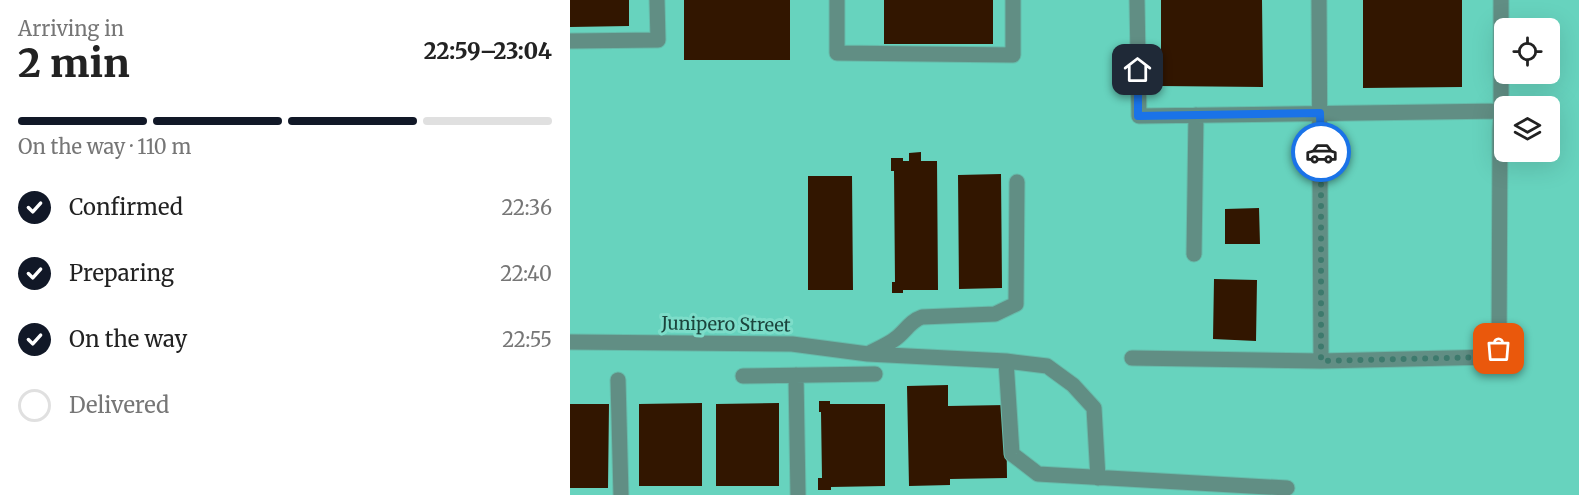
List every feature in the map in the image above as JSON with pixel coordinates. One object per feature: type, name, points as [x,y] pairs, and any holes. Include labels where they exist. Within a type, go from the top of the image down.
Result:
[{"type":"street","points":[[570,41],[658,40],[657,0]]},
{"type":"street","points":[[837,0],[837,53],[1013,55],[1013,0]]},
{"type":"street","points":[[1137,0],[1138,116],[1494,111]]},
{"type":"street","points":[[1319,0],[1321,361]]},
{"type":"street","points":[[1501,0],[1501,96]]},
{"type":"street","points":[[1194,255],[1196,115]]},
{"type":"street","points":[[1132,358],[1321,361],[1493,357],[1499,349],[1500,162]]},
{"type":"street","points":[[875,354],[902,333],[914,320],[922,317],[995,314],[1016,304],[1017,182]]},
{"type":"street","name":"Junipero Street","points":[[570,342],[792,344],[875,354],[1006,361],[1047,366],[1073,385],[1094,408],[1098,478]]},
{"type":"street","points":[[1006,361],[1012,454],[1038,474],[1287,488]]},
{"type":"street","points":[[743,376],[875,374]]},
{"type":"street","points":[[795,375],[798,495]]},
{"type":"street","points":[[618,380],[621,495]]},
{"type":"shaded area","points":[[570,0],[1579,0],[1579,495],[570,495]]},
{"type":"building","points":[[570,0],[629,0],[629,26],[570,27]]},
{"type":"building","points":[[684,0],[790,0],[790,60],[684,60]]},
{"type":"building","points":[[884,0],[993,0],[993,44],[884,44]]},
{"type":"building","points":[[1161,0],[1262,0],[1263,87],[1161,86]]},
{"type":"building","points":[[1363,0],[1462,0],[1462,87],[1363,88]]},
{"type":"building","points":[[921,152],[921,161],[937,161],[938,290],[903,290],[903,293],[892,293],[892,282],[895,282],[894,171],[891,171],[891,158],[903,158],[903,161],[909,161],[909,153]]},
{"type":"building","points":[[1001,174],[1002,288],[959,289],[958,175]]},
{"type":"building","points":[[808,176],[852,176],[853,290],[808,290]]},
{"type":"building","points":[[1259,208],[1260,244],[1225,244],[1225,209]]},
{"type":"building","points":[[1214,279],[1257,280],[1256,341],[1213,339]]},
{"type":"building","points":[[948,385],[948,406],[1006,405],[1007,478],[950,479],[950,485],[909,486],[907,386]]},
{"type":"building","points":[[819,401],[830,401],[830,404],[885,404],[885,486],[831,487],[831,490],[818,490],[818,478],[822,478]]},
{"type":"building","points":[[702,403],[702,486],[639,486],[639,404]]},
{"type":"building","points":[[779,403],[779,486],[716,486],[716,404]]},
{"type":"building","points":[[570,404],[609,404],[608,488],[570,488]]},
{"type":"way so far","points":[[1321,152],[1321,361],[1493,357],[1499,349]]},
{"type":"route","points":[[1138,70],[1138,116],[1320,113],[1321,152]]}]
